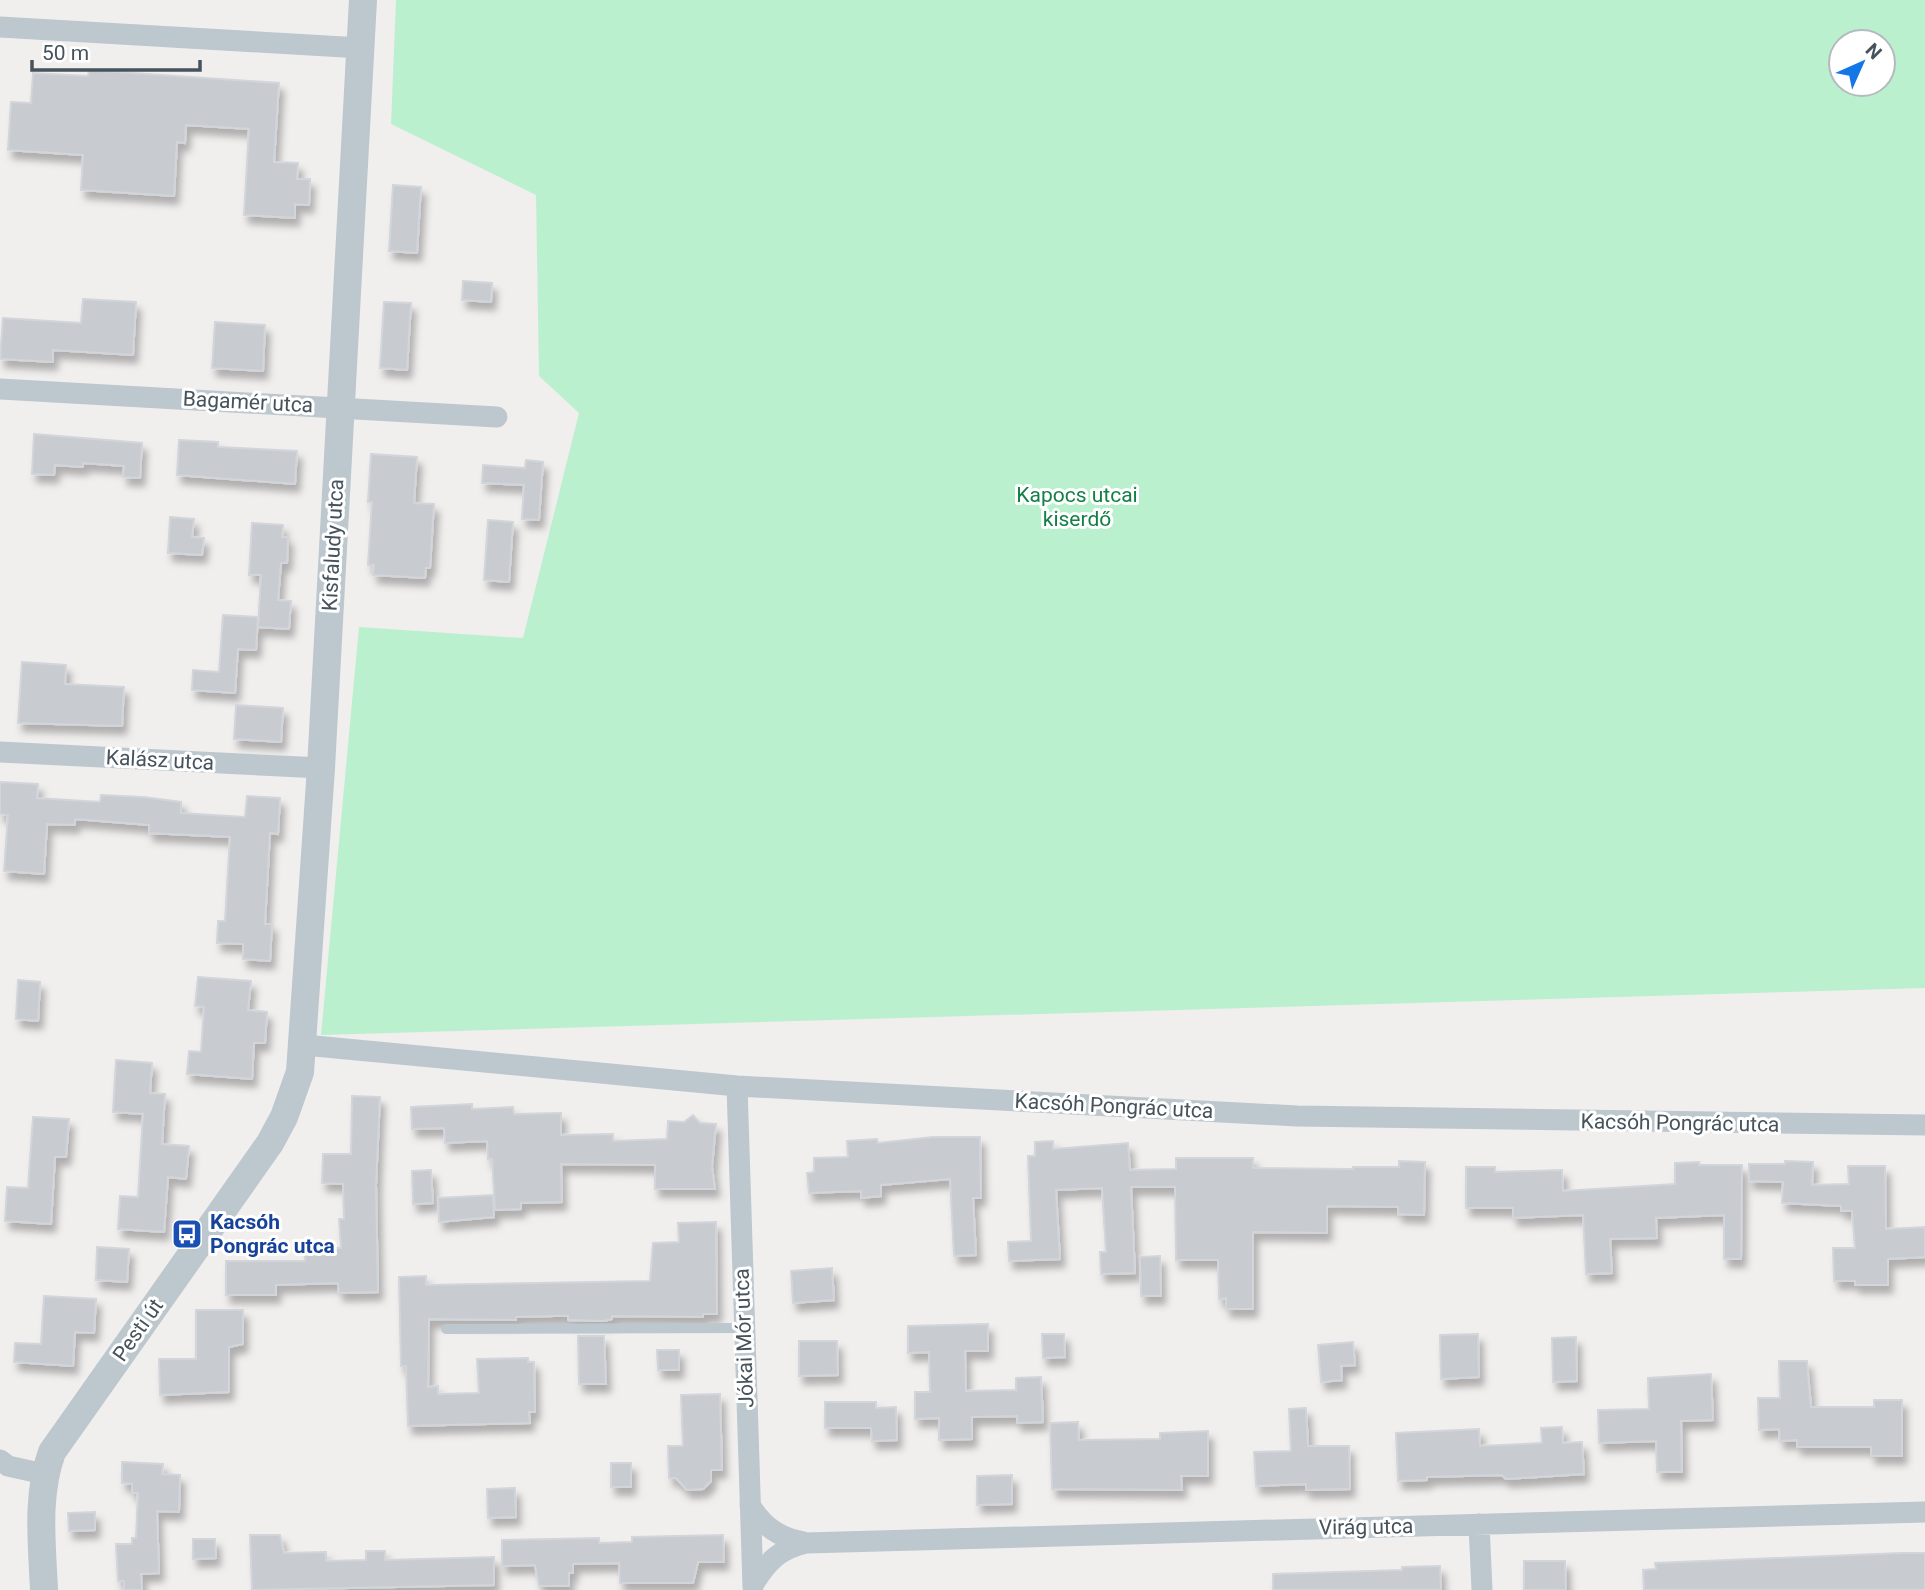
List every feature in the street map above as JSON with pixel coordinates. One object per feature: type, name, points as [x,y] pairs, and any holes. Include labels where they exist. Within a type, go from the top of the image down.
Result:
[{"type":"street","name":"Kisfaludy utca","points":[[295,1090],[304,1045],[363,0]]},
{"type":"street","points":[[0,27],[361,48]]},
{"type":"street","name":"Bagamér utca","points":[[0,388],[497,417]]},
{"type":"street","name":"Kalász utca","points":[[0,751],[321,768]]},
{"type":"street","name":"Kacsóh Pongrác utca","points":[[304,1045],[737,1086],[1297,1116],[1925,1125]]},
{"type":"street","name":"Jókai Mór utca","points":[[737,1086],[753,1587]]},
{"type":"street","name":"Pesti út","points":[[44,1590],[41,1506],[44,1474],[52,1452],[270,1143],[295,1090]]},
{"type":"street","points":[[0,1460],[8,1466],[44,1474]]},
{"type":"street","name":"Virág utca","points":[[750,1504],[758,1518],[778,1534],[806,1543]]},
{"type":"street","name":"Virág utca","points":[[753,1587],[774,1556],[783,1549],[806,1543],[1925,1512]]},
{"type":"street","points":[[1479,1524],[1482,1590]]},
{"type":"lane","points":[[446,1329],[743,1328]]},
{"type":"green space","name":"Kapocs utcai kiserdő","points":[[396,0],[1925,0],[1925,988],[321,1035],[359,627],[523,638],[579,413],[539,376],[536,195],[391,124]]},
{"type":"building","points":[[89,70],[279,83],[274,162],[298,163],[297,179],[310,179],[309,205],[295,204],[295,218],[244,215],[249,129],[186,125],[185,143],[177,142],[174,196],[81,190],[83,155],[8,150],[11,102],[31,103],[33,73],[88,76]]},
{"type":"building","points":[[393,185],[421,187],[417,253],[389,251]]},
{"type":"building","points":[[463,281],[492,283],[491,302],[462,300]]},
{"type":"building","points":[[83,299],[136,302],[133,355],[53,350],[53,362],[0,359],[3,318],[81,323]]},
{"type":"building","points":[[384,302],[411,303],[407,370],[380,368]]},
{"type":"building","points":[[215,322],[265,325],[263,371],[212,368]]},
{"type":"building","points":[[34,434],[142,443],[140,478],[123,477],[124,466],[83,463],[83,467],[55,465],[54,475],[32,474]]},
{"type":"building","points":[[179,440],[218,442],[218,447],[297,451],[295,484],[177,475]]},
{"type":"building","points":[[371,454],[417,457],[414,503],[434,504],[430,568],[426,568],[425,578],[373,575],[374,565],[368,565],[372,502],[368,502]]},
{"type":"building","points":[[526,460],[543,462],[539,520],[522,519],[524,485],[482,483],[483,465],[525,468]]},
{"type":"building","points":[[170,517],[194,519],[192,537],[204,538],[202,555],[168,553]]},
{"type":"building","points":[[488,520],[513,522],[509,582],[484,580]]},
{"type":"building","points":[[252,523],[283,525],[282,537],[288,537],[287,563],[281,563],[278,600],[291,601],[289,629],[258,627],[261,575],[249,575]]},
{"type":"building","points":[[223,615],[258,617],[256,650],[238,649],[235,693],[192,690],[193,670],[219,672]]},
{"type":"building","points":[[22,662],[66,665],[65,684],[124,687],[122,726],[18,723]]},
{"type":"building","points":[[236,705],[283,708],[281,742],[234,739]]},
{"type":"building","points":[[0,782],[38,784],[37,798],[100,802],[101,795],[143,797],[181,802],[181,813],[245,817],[247,796],[280,798],[278,834],[270,833],[265,924],[272,924],[270,961],[243,959],[243,944],[217,943],[218,921],[225,921],[230,837],[149,833],[149,825],[75,819],[75,825],[47,824],[44,874],[4,871],[8,815],[0,814]]},
{"type":"building","points":[[198,977],[251,981],[248,1010],[267,1012],[265,1043],[254,1043],[252,1079],[187,1074],[189,1051],[201,1052],[204,1007],[195,1006]]},
{"type":"building","points":[[18,980],[40,982],[38,1021],[16,1019]]},
{"type":"building","points":[[116,1060],[152,1063],[150,1093],[165,1094],[162,1144],[189,1146],[186,1179],[168,1177],[164,1232],[118,1229],[120,1196],[138,1197],[143,1114],[113,1112]]},
{"type":"building","points":[[352,1096],[380,1097],[376,1185],[378,1292],[339,1293],[338,1283],[276,1285],[276,1295],[226,1295],[226,1261],[305,1261],[305,1247],[341,1248],[339,1219],[344,1219],[343,1184],[322,1183],[323,1154],[351,1154]]},
{"type":"building","points":[[472,1104],[472,1109],[513,1107],[514,1114],[561,1113],[561,1135],[613,1134],[613,1141],[667,1139],[668,1121],[684,1122],[693,1115],[700,1123],[716,1124],[712,1167],[715,1189],[655,1189],[655,1165],[561,1164],[562,1202],[521,1203],[521,1209],[495,1210],[492,1159],[488,1159],[487,1141],[445,1143],[444,1128],[412,1129],[411,1107]]},
{"type":"building","points":[[33,1117],[69,1119],[66,1157],[55,1157],[51,1224],[5,1221],[7,1187],[28,1188]]},
{"type":"building","points":[[933,1137],[980,1137],[981,1198],[973,1198],[976,1255],[954,1256],[950,1179],[881,1185],[881,1196],[861,1198],[861,1191],[809,1193],[807,1173],[814,1172],[814,1158],[848,1157],[847,1141],[877,1139],[878,1143]]},
{"type":"building","points":[[1053,1141],[1053,1149],[1128,1143],[1130,1170],[1176,1169],[1176,1158],[1253,1158],[1253,1168],[1353,1169],[1399,1167],[1399,1161],[1425,1162],[1424,1215],[1398,1214],[1398,1207],[1327,1206],[1327,1233],[1253,1232],[1253,1309],[1226,1309],[1226,1298],[1219,1299],[1218,1260],[1176,1260],[1175,1187],[1131,1187],[1135,1273],[1101,1274],[1100,1252],[1106,1252],[1102,1188],[1056,1190],[1060,1259],[1009,1261],[1008,1242],[1031,1241],[1028,1156],[1035,1156],[1035,1142]]},
{"type":"building","points":[[1785,1161],[1813,1162],[1812,1185],[1849,1184],[1848,1166],[1885,1166],[1886,1229],[1925,1227],[1925,1257],[1888,1259],[1888,1285],[1855,1285],[1855,1281],[1834,1281],[1833,1248],[1855,1248],[1852,1211],[1841,1211],[1841,1206],[1782,1203],[1783,1182],[1749,1181],[1749,1164],[1785,1164]]},
{"type":"building","points":[[1699,1162],[1699,1165],[1742,1165],[1741,1259],[1724,1259],[1724,1215],[1656,1218],[1657,1238],[1610,1239],[1612,1273],[1586,1274],[1583,1215],[1513,1218],[1513,1208],[1466,1208],[1466,1167],[1495,1167],[1495,1172],[1562,1170],[1563,1191],[1675,1184],[1675,1163]]},
{"type":"building","points":[[431,1170],[433,1203],[413,1204],[412,1171]]},
{"type":"building","points":[[493,1195],[494,1217],[439,1222],[438,1198]]},
{"type":"building","points":[[716,1222],[717,1314],[703,1314],[703,1317],[612,1316],[612,1319],[604,1321],[568,1320],[568,1316],[516,1317],[516,1320],[429,1319],[428,1387],[438,1386],[438,1394],[479,1393],[477,1359],[528,1358],[528,1362],[534,1362],[535,1412],[529,1412],[530,1423],[408,1426],[406,1366],[401,1366],[399,1277],[426,1276],[426,1285],[650,1281],[653,1243],[679,1242],[678,1223]]},
{"type":"building","points":[[97,1247],[129,1249],[127,1282],[96,1280]]},
{"type":"building","points":[[1160,1256],[1161,1296],[1141,1296],[1140,1257]]},
{"type":"building","points":[[832,1268],[834,1300],[793,1303],[791,1271]]},
{"type":"building","points":[[44,1296],[96,1299],[94,1333],[75,1332],[73,1366],[14,1362],[15,1343],[41,1344]]},
{"type":"building","points":[[196,1310],[243,1310],[243,1344],[229,1347],[229,1392],[160,1395],[159,1359],[196,1359]]},
{"type":"building","points":[[988,1324],[988,1351],[965,1351],[966,1391],[1016,1390],[1016,1378],[1041,1377],[1043,1422],[1017,1423],[1017,1416],[972,1417],[972,1439],[939,1440],[939,1418],[915,1419],[915,1392],[930,1392],[929,1352],[908,1353],[908,1326]]},
{"type":"building","points":[[1042,1334],[1064,1334],[1065,1357],[1043,1358]]},
{"type":"building","points":[[1478,1334],[1479,1377],[1441,1379],[1440,1335]]},
{"type":"building","points":[[578,1336],[604,1336],[606,1384],[579,1384]]},
{"type":"building","points":[[1576,1337],[1577,1381],[1553,1382],[1552,1338]]},
{"type":"building","points":[[799,1341],[837,1341],[838,1375],[799,1376]]},
{"type":"building","points":[[1353,1342],[1355,1365],[1341,1366],[1342,1380],[1321,1382],[1318,1345]]},
{"type":"building","points":[[657,1350],[679,1350],[679,1370],[658,1370]]},
{"type":"building","points":[[1779,1361],[1807,1361],[1811,1407],[1874,1407],[1874,1400],[1902,1400],[1902,1456],[1871,1456],[1871,1447],[1797,1447],[1797,1440],[1780,1441],[1779,1429],[1759,1430],[1758,1398],[1780,1398]]},
{"type":"building","points":[[1711,1374],[1713,1420],[1681,1421],[1682,1472],[1657,1472],[1656,1441],[1599,1443],[1598,1410],[1649,1409],[1648,1378]]},
{"type":"building","points":[[720,1394],[722,1470],[711,1470],[711,1481],[703,1489],[687,1490],[676,1478],[669,1478],[668,1446],[683,1446],[681,1395]]},
{"type":"building","points":[[825,1402],[876,1402],[876,1408],[896,1407],[897,1440],[872,1441],[871,1428],[825,1428]]},
{"type":"building","points":[[1306,1408],[1308,1446],[1349,1446],[1350,1489],[1306,1490],[1306,1484],[1256,1486],[1254,1452],[1291,1451],[1289,1409]]},
{"type":"building","points":[[1078,1422],[1079,1440],[1160,1439],[1160,1433],[1208,1431],[1208,1476],[1181,1476],[1182,1490],[1052,1489],[1050,1423]]},
{"type":"building","points":[[1562,1427],[1563,1443],[1582,1442],[1584,1474],[1506,1479],[1502,1475],[1427,1477],[1427,1480],[1398,1481],[1396,1433],[1479,1429],[1480,1446],[1542,1443],[1541,1428]]},
{"type":"building","points":[[122,1462],[163,1464],[162,1474],[180,1475],[179,1512],[157,1511],[159,1573],[141,1574],[142,1590],[124,1590],[124,1581],[118,1581],[116,1544],[132,1544],[132,1538],[136,1538],[138,1493],[132,1493],[132,1484],[122,1483]]},
{"type":"building","points":[[611,1463],[631,1463],[631,1487],[611,1487]]},
{"type":"building","points":[[1012,1475],[1012,1504],[977,1505],[977,1476]]},
{"type":"building","points":[[515,1488],[516,1517],[488,1518],[487,1489]]},
{"type":"building","points":[[95,1512],[95,1530],[69,1531],[68,1513]]},
{"type":"building","points":[[250,1535],[280,1535],[284,1553],[326,1552],[326,1561],[366,1560],[366,1551],[385,1551],[385,1560],[494,1557],[494,1585],[252,1590]]},
{"type":"building","points":[[723,1535],[724,1562],[698,1562],[693,1583],[620,1583],[619,1563],[573,1564],[573,1573],[569,1573],[569,1586],[539,1586],[535,1565],[502,1566],[502,1540],[599,1538],[599,1543],[632,1542],[632,1537]]},
{"type":"building","points":[[193,1539],[215,1539],[216,1558],[193,1559]]},
{"type":"building","points":[[1925,1553],[1925,1590],[1644,1590],[1643,1570],[1656,1569],[1655,1563]]},
{"type":"building","points":[[1524,1561],[1565,1561],[1566,1590],[1524,1590]]},
{"type":"building","points":[[1440,1566],[1441,1590],[1273,1590],[1273,1574],[1402,1570],[1402,1567]]},
{"type":"place","name":"Kacsóh Pongrác utca","points":[[187,1234]]}]
